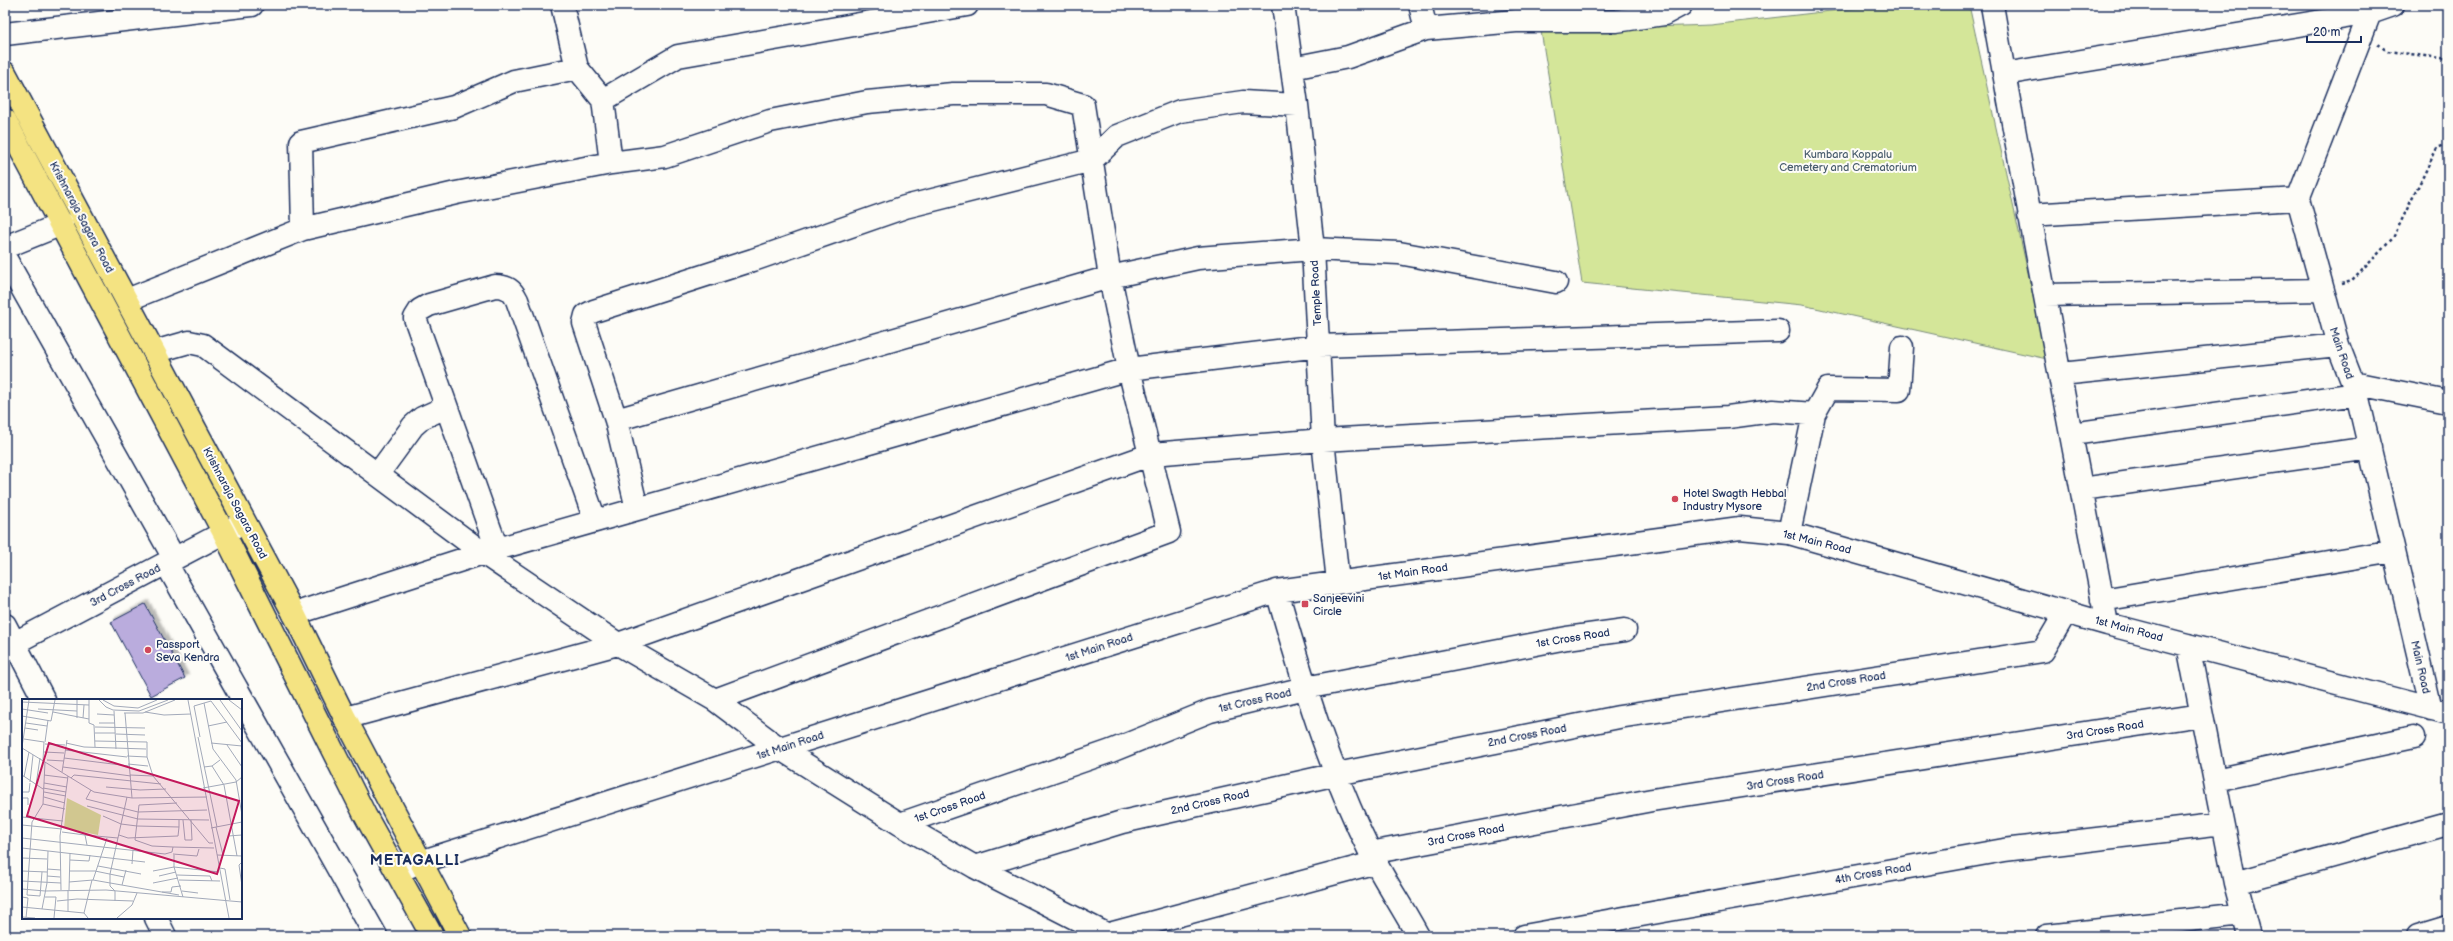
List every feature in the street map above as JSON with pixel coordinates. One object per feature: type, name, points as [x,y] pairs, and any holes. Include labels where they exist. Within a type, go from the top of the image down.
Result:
[{"type":"main road","name":"Krishnaraja Sagara Road","points":[[5,73],[294,614],[345,718],[460,936]]},
{"type":"main road","name":"Krishnaraja Sagara Road","points":[[5,120],[62,224],[224,533],[365,815],[432,936]]},
{"type":"street","points":[[5,34],[252,5]]},
{"type":"street","points":[[562,5],[576,68],[603,100],[611,162]]},
{"type":"street","points":[[603,100],[678,56],[967,5]]},
{"type":"street","name":"Temple Road","points":[[1283,5],[1297,105],[1314,249],[1323,440],[1338,582]]},
{"type":"street","points":[[1420,5],[1426,29]]},
{"type":"street","points":[[1292,68],[1348,57],[1426,29],[1516,21],[1616,21],[1664,14],[1681,5]]},
{"type":"street","points":[[1992,5],[2029,215],[2072,434],[2107,624]]},
{"type":"street","points":[[2004,74],[2367,16],[2393,5]]},
{"type":"street","points":[[2029,215],[2298,199],[2367,16]]},
{"type":"street","points":[[303,229],[302,142],[454,107],[514,81],[576,68]]},
{"type":"street","points":[[126,300],[303,229],[456,193],[611,162],[665,156],[770,122],[867,102],[953,94],[1046,94],[1083,105],[1110,277],[1129,369],[1152,454],[1169,532],[715,700]]},
{"type":"street","points":[[637,509],[616,420],[584,323],[586,315],[905,207],[1092,160],[1117,136],[1180,111],[1243,102],[1297,105]]},
{"type":"street","name":"Main Road","points":[[2298,199],[2338,345],[2355,388],[2394,551],[2440,711]]},
{"type":"street","points":[[5,246],[62,224]]},
{"type":"street","points":[[616,420],[1110,277],[1198,258],[1314,249],[1399,253],[1556,282]]},
{"type":"street","points":[[5,258],[376,936]]},
{"type":"street","points":[[490,551],[446,407],[415,318],[420,310],[429,306],[495,286],[504,286],[512,291],[517,300],[595,520]]},
{"type":"street","points":[[2045,295],[2323,290]]},
{"type":"street","points":[[294,614],[490,551],[595,520],[1129,369],[1319,346],[1778,331]]},
{"type":"street","points":[[154,352],[189,342],[203,345],[378,474],[490,551],[618,644],[715,700],[779,748],[900,824],[975,867],[1109,935]]},
{"type":"street","points":[[2060,374],[2338,345]]},
{"type":"street","points":[[1789,533],[1814,414],[1828,389],[1899,390],[1902,346]]},
{"type":"street","points":[[2072,434],[2355,388],[2448,402]]},
{"type":"street","points":[[378,474],[413,426],[422,418],[446,407]]},
{"type":"street","points":[[345,718],[618,644],[1152,454],[1323,440],[1728,417],[1773,411],[1814,414]]},
{"type":"street","points":[[2082,489],[2370,448]]},
{"type":"street","name":"3rd Cross Road","points":[[8,638],[170,560],[244,522]]},
{"type":"street","name":"1st Main Road","points":[[397,872],[420,862],[1277,591],[1740,528],[1789,533],[2107,624],[2440,711]]},
{"type":"street","points":[[2102,600],[2394,551]]},
{"type":"street","points":[[1277,591],[1305,688],[1337,774],[1374,858],[1418,936]]},
{"type":"street","name":"2nd Cross Road","points":[[975,867],[1122,822],[1337,774],[1618,717],[2043,651],[2066,612]]},
{"type":"street","name":"1st Cross Road","points":[[900,824],[1111,751],[1210,711],[1305,688],[1567,638],[1626,630]]},
{"type":"street","points":[[8,638],[43,699]]},
{"type":"street","points":[[2188,645],[2235,883],[2249,936]]},
{"type":"street","name":"3rd Cross Road","points":[[1109,935],[1374,858],[1652,800],[2201,715]]},
{"type":"street","points":[[2215,780],[2414,737]]},
{"type":"street","name":"4th Cross Road","points":[[1524,936],[2004,850],[2223,824]]},
{"type":"street","points":[[2235,883],[2448,824]]},
{"type":"street","points":[[2047,936],[2243,914]]},
{"type":"street","points":[[156,919],[165,936]]},
{"type":"street","points":[[2418,936],[2448,928]]},
{"type":"path","points":[[2367,16],[2387,51],[2448,59]]},
{"type":"path","points":[[2323,290],[2352,281],[2393,238],[2437,148],[2448,144]]},
{"type":"green space","name":"Kumbara Koppalu Cemetery and Crematorium","points":[[1882,5],[1969,5],[2047,359],[1802,305],[1582,283],[1541,31],[1711,25]]},
{"type":"building","name":"Passport Seva Kendra","points":[[145,604],[185,678],[151,696],[111,622]]},
{"type":"place","name":"Hotel Swagth Hebbal Industry Mysore","points":[[1675,499]]},
{"type":"place","name":"Sanjeevini Circle","points":[[1305,604]]},
{"type":"place","name":"Passport Seva Kendra","points":[[148,650]]},
{"type":"district","name":"METAGALLI","points":[[415,860]]}]
